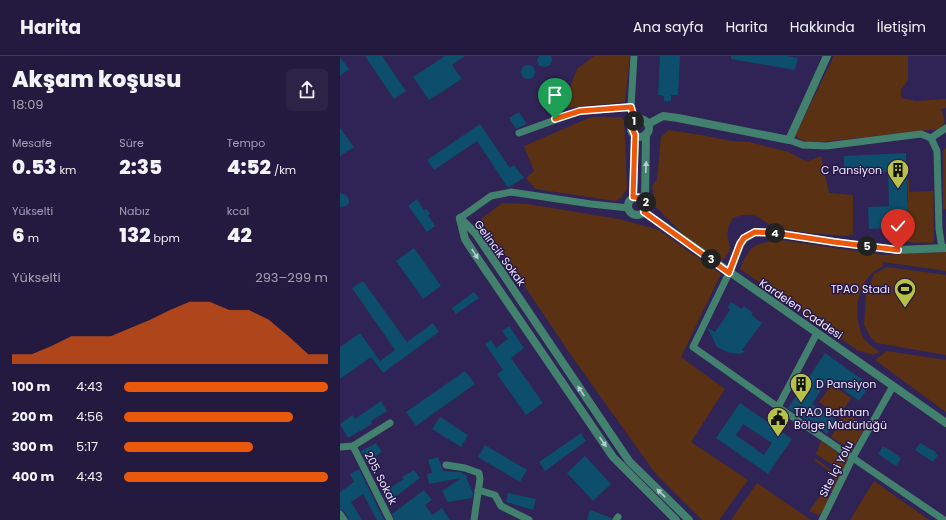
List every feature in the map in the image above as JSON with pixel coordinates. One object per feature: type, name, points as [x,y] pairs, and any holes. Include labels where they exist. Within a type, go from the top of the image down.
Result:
[{"type":"street","points":[[634,56],[631,107],[635,121],[632,128],[635,135],[633,197],[629,202],[628,208],[631,213],[636,215],[644,212],[647,205],[645,200],[646,134],[649,129],[648,124],[641,119],[635,121]]},
{"type":"street","points":[[789,140],[827,56]]},
{"type":"street","points":[[519,133],[580,111],[631,107]]},
{"type":"street","points":[[648,124],[663,116],[678,118],[789,140],[803,145],[826,146],[921,134],[930,138],[938,151],[939,229],[944,248],[898,250],[775,233],[755,232],[744,238],[740,244],[729,273],[693,347],[944,520]]},
{"type":"street","points":[[930,138],[946,128]]},
{"type":"street","points":[[635,135],[642,136],[646,134]]},
{"type":"street","points":[[460,218],[491,196],[511,192],[628,208]]},
{"type":"street","points":[[633,197],[639,197],[645,200]]},
{"type":"street","name":"Kardelen Caddesi","points":[[644,212],[729,273],[946,423]]},
{"type":"street","name":"Gelincik Sokak","points":[[460,218],[476,234],[629,462],[689,520]]},
{"type":"street","name":"Gelincik Sokak","points":[[460,218],[465,239],[613,457],[676,520]]},
{"type":"street","points":[[778,407],[817,333]]},
{"type":"street","name":"Site İçi Yolu","points":[[822,520],[853,457],[893,386]]},
{"type":"street","points":[[340,447],[353,446],[390,423]]},
{"type":"street","name":"205. Sokak","points":[[353,446],[390,520]]},
{"type":"street","points":[[613,457],[619,448]]},
{"type":"street","points":[[446,465],[465,468],[479,473],[474,520]]},
{"type":"street","points":[[478,490],[495,495],[501,506],[529,520]]},
{"type":"street","points":[[340,514],[344,520]]},
{"type":"shaded area","points":[[594,56],[630,56],[625,102],[567,108],[569,90],[577,69]]},
{"type":"shaded area","points":[[834,56],[908,56],[908,80],[901,90],[901,98],[916,101],[946,99],[946,108],[941,109],[945,122],[939,129],[812,143],[795,136]]},
{"type":"shaded area","points":[[591,117],[620,117],[624,120],[627,189],[621,198],[615,201],[536,189],[526,178],[534,171],[524,146]]},
{"type":"shaded area","points":[[669,130],[731,141],[749,142],[789,152],[808,161],[821,156],[829,193],[853,195],[853,234],[847,236],[791,230],[773,226],[754,216],[742,215],[733,218],[728,228],[727,235],[730,249],[722,261],[685,236],[656,207],[652,186],[657,179],[661,137]]},
{"type":"shaded area","points":[[946,148],[946,209],[943,209],[943,150]]},
{"type":"shaded area","points":[[907,179],[909,179],[909,192],[933,191],[934,241],[932,243],[899,242],[899,227],[908,227],[907,205],[899,202],[908,202]]},
{"type":"shaded area","points":[[502,203],[527,204],[619,219],[659,230],[721,274],[681,357],[725,389],[691,442],[748,480],[719,520],[702,520],[655,473],[573,358],[480,220]]},
{"type":"shaded area","points":[[780,240],[883,255],[946,252],[946,271],[883,262],[883,266],[870,275],[865,281],[859,296],[857,312],[859,328],[863,338],[880,352],[873,355],[857,350],[740,269],[747,254],[754,247],[759,244]]},
{"type":"shaded area","name":"TPAO Stadı","points":[[887,267],[946,275],[946,355],[877,343],[871,338],[864,325],[866,293],[874,274]]},
{"type":"shaded area","points":[[887,351],[946,360],[946,412],[875,360]]},
{"type":"shaded area","points":[[832,385],[851,398],[843,410],[866,426],[852,450],[831,437],[842,419],[819,402]]},
{"type":"shaded area","points":[[821,441],[849,460],[843,472],[816,454]]},
{"type":"shaded area","points":[[815,458],[840,477],[833,492],[825,488],[834,475],[814,460]]},
{"type":"shaded area","points":[[874,481],[929,520],[850,520]]},
{"type":"shaded area","points":[[757,483],[811,520],[731,520]]},
{"type":"shaded area","points":[[822,493],[829,498],[822,513],[818,515],[809,511]]},
{"type":"building","points":[[365,56],[382,56],[406,91],[394,99]]},
{"type":"building","points":[[445,56],[465,56],[452,65],[462,79],[429,100],[413,77]]},
{"type":"building","points":[[539,56],[551,56],[552,60],[550,65],[546,67],[539,66],[537,60]]},
{"type":"building","points":[[660,56],[680,56],[678,95],[671,95],[671,101],[664,101],[664,96],[658,95]]},
{"type":"building","points":[[731,56],[787,56],[798,58],[795,70],[731,59]]},
{"type":"building","points":[[340,57],[349,69],[340,76]]},
{"type":"building","points":[[525,65],[531,65],[535,69],[535,75],[531,79],[525,79],[521,75],[521,69]]},
{"type":"building","points":[[519,112],[527,124],[516,129],[509,118]]},
{"type":"building","points":[[480,124],[510,168],[514,165],[524,178],[508,188],[477,141],[434,170],[427,160]]},
{"type":"building","points":[[340,128],[354,147],[340,156]]},
{"type":"building","name":"C Pansiyon","points":[[906,153],[908,227],[869,229],[868,207],[889,206],[888,172],[844,174],[844,156]]},
{"type":"building","points":[[340,193],[346,195],[349,199],[349,203],[346,206],[340,207]]},
{"type":"building","points":[[417,199],[424,210],[427,209],[430,214],[428,215],[435,226],[427,232],[408,206]]},
{"type":"building","points":[[414,248],[441,286],[423,299],[396,261]]},
{"type":"building","points":[[363,281],[407,342],[433,323],[439,332],[383,373],[371,357],[340,379],[340,347],[360,333],[380,361],[395,350],[352,288]]},
{"type":"building","points":[[474,292],[479,298],[456,314],[452,308]]},
{"type":"building","points":[[731,302],[742,309],[744,306],[753,313],[751,315],[762,323],[742,350],[745,352],[738,354],[727,352],[717,347],[708,329],[715,332],[730,310],[728,307]]},
{"type":"building","points":[[509,326],[524,348],[511,358],[543,403],[526,415],[497,374],[503,370],[485,344],[491,340],[496,348],[508,339],[502,331]]},
{"type":"building","points":[[825,353],[870,385],[859,401],[828,379],[812,404],[836,420],[827,434],[788,408]]},
{"type":"building","points":[[465,371],[475,384],[416,426],[406,412]]},
{"type":"building","points":[[381,401],[387,411],[371,421],[372,424],[348,438],[340,424],[353,415],[355,419]]},
{"type":"building","name":"TPAO Batman Bölge Müdürlüğü","points":[[740,403],[792,439],[768,474],[716,438]],"holes":[[[743,424],[772,443],[764,455],[736,435]]]},
{"type":"building","points":[[440,417],[468,435],[461,447],[432,429]]},
{"type":"building","points":[[581,433],[586,441],[545,471],[539,462]]},
{"type":"building","points":[[376,443],[382,452],[366,462],[361,451]]},
{"type":"building","points":[[920,443],[936,452],[935,454],[938,455],[933,462],[915,450]]},
{"type":"building","points":[[485,445],[527,470],[520,482],[478,457]]},
{"type":"building","points":[[883,446],[899,456],[898,457],[901,459],[896,466],[878,454]]},
{"type":"building","points":[[585,456],[611,484],[593,501],[567,473]]},
{"type":"building","points":[[438,457],[443,471],[460,472],[469,477],[466,477],[473,493],[472,498],[448,502],[442,491],[461,478],[429,484],[427,474],[432,473],[428,460]]},
{"type":"building","points":[[359,469],[384,520],[377,520],[363,494],[351,502],[362,520],[349,520],[344,511],[340,509],[340,492],[354,482],[350,474]]},
{"type":"building","points":[[414,470],[420,478],[387,503],[382,493],[404,479],[402,477]]},
{"type":"building","points":[[424,490],[432,500],[425,505],[432,515],[442,508],[450,520],[395,520],[392,514]]},
{"type":"building","points":[[508,493],[536,499],[533,510],[506,502]]},
{"type":"building","points":[[590,510],[612,518],[611,520],[587,520]]},
{"type":"place","name":"C Pansiyon","points":[[898,190]]},
{"type":"place","name":"TPAO Stadı","points":[[905,308]]},
{"type":"place","name":"D Pansiyon","points":[[801,404]]},
{"type":"place","name":"TPAO Batman Bölge Müdürlüğü","points":[[778,438]]},
{"type":"route","points":[[555,119],[580,111],[631,107],[635,121],[632,125],[632,130],[635,135],[633,197],[636,196],[645,200],[647,205],[644,212],[729,273],[740,244],[744,238],[755,232],[775,233],[898,250]]}]
